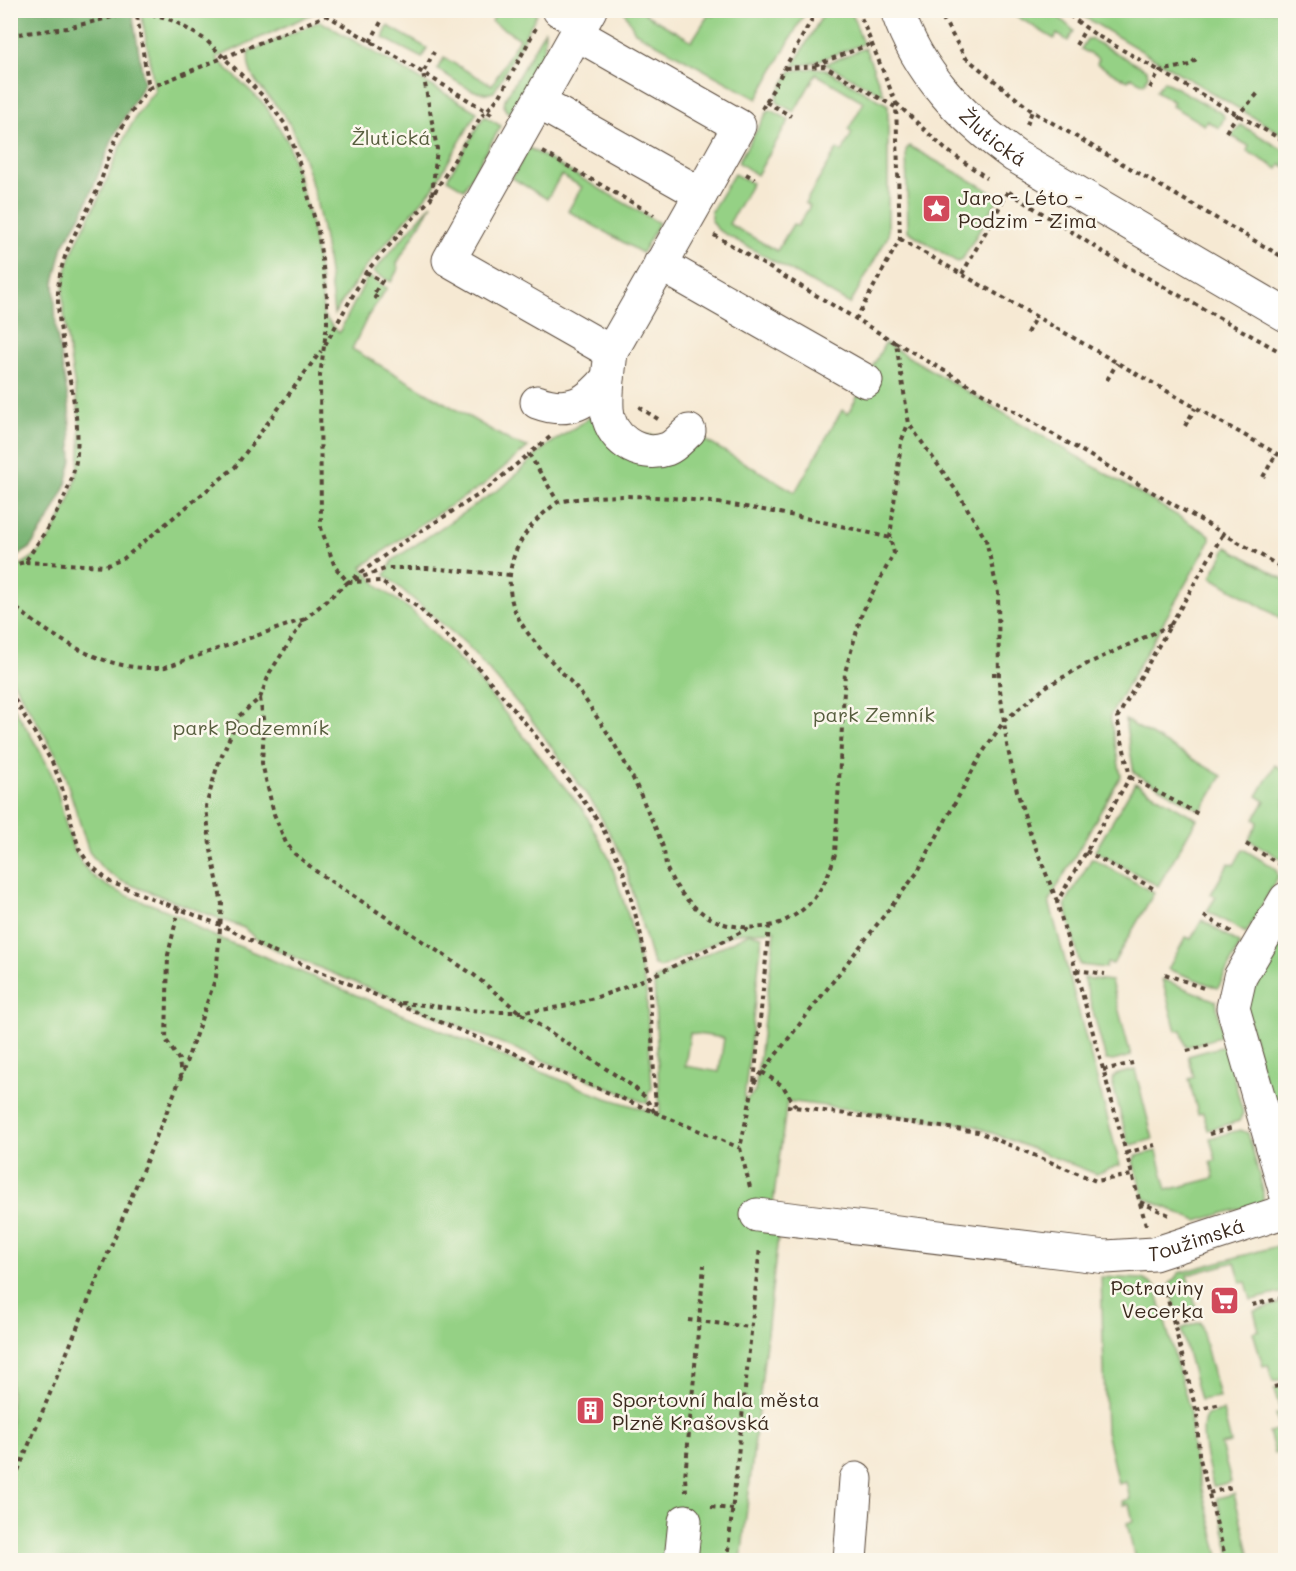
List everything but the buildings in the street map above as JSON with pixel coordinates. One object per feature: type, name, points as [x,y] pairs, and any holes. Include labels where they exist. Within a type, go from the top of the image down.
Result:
[{"type":"street","name":"Žlutická","points":[[897,10],[917,54],[936,84],[979,129],[1025,162],[1286,315]]},
{"type":"street","points":[[537,402],[559,409],[576,406],[594,395],[660,264],[739,126],[570,20],[538,102],[449,260],[609,365]]},
{"type":"street","points":[[538,102],[701,194]]},
{"type":"street","points":[[660,264],[866,381]]},
{"type":"street","points":[[609,365],[607,409],[610,425],[625,444],[643,452],[656,452],[670,448],[689,431]]},
{"type":"street","points":[[1286,899],[1240,976],[1233,1008],[1286,1193]]},
{"type":"street","name":"Toužimská","points":[[757,1215],[1106,1257],[1154,1254],[1286,1211]]},
{"type":"street","points":[[850,1560],[856,1479]]},
{"type":"street","points":[[681,1560],[686,1508]]},
{"type":"path","points":[[856,319],[900,238],[896,108],[858,10]]},
{"type":"path","points":[[938,10],[965,57],[1032,111],[1286,259]]},
{"type":"path","points":[[1062,10],[1086,28],[1286,142]]},
{"type":"path","points":[[10,35],[67,28],[137,11],[163,17],[188,28],[206,40],[264,97],[285,124],[296,152],[321,246],[327,309],[320,376],[321,528],[335,567],[348,582]]},
{"type":"path","points":[[137,11],[150,88]]},
{"type":"path","points":[[25,562],[61,503],[76,460],[75,427],[58,298],[62,263],[65,251],[95,195],[119,132],[150,88],[325,15]]},
{"type":"path","points":[[10,566],[25,562],[105,566],[123,559],[235,467],[324,348],[366,272],[431,198],[480,118],[570,20]]},
{"type":"path","points":[[370,42],[381,22]]},
{"type":"path","points":[[1076,45],[1086,28]]},
{"type":"path","points":[[810,67],[871,44]]},
{"type":"path","points":[[431,198],[437,149],[423,73],[434,52]]},
{"type":"path","points":[[1150,88],[1160,71],[1190,65],[1199,56]]},
{"type":"path","points":[[785,68],[824,66],[896,108]]},
{"type":"path","points":[[1226,132],[1236,114],[1243,111],[1259,92]]},
{"type":"path","points":[[766,102],[791,116]]},
{"type":"path","points":[[962,274],[1008,192]]},
{"type":"path","points":[[708,232],[1286,570]]},
{"type":"path","points":[[900,238],[1286,459]]},
{"type":"path","points":[[366,272],[382,281],[373,295],[378,299]]},
{"type":"path","points":[[1026,333],[1036,316]]},
{"type":"path","points":[[896,343],[909,424],[960,496],[986,540],[998,593],[999,674],[1004,721],[1017,791],[1031,836],[1057,902],[1173,1323],[1196,1410],[1199,1455],[1226,1560]]},
{"type":"path","points":[[1107,380],[1117,363]]},
{"type":"path","points":[[1185,426],[1195,408]]},
{"type":"path","points":[[890,538],[826,522],[695,501],[604,496],[558,502],[538,516],[516,548],[510,575],[510,595],[515,613],[530,635],[582,695],[623,759],[644,801],[663,848],[667,868],[676,884],[694,909],[718,922],[750,928],[769,927],[796,915],[809,905],[820,892],[830,873],[835,854],[848,673],[862,613],[894,553],[890,538],[901,442],[909,424]]},
{"type":"path","points":[[10,1490],[181,1077],[216,977],[223,926],[222,904],[210,845],[206,806],[227,741],[239,716],[260,698],[270,672],[305,619],[348,582],[399,545],[483,492],[556,432]]},
{"type":"path","points":[[529,454],[558,502]]},
{"type":"path","points":[[1263,477],[1276,454]]},
{"type":"path","points":[[1057,902],[1130,777],[1117,718],[1223,534]]},
{"type":"path","points":[[348,582],[388,568],[428,568],[510,575]]},
{"type":"path","points":[[348,582],[380,581],[419,608],[476,666],[532,731],[600,823],[622,867],[649,976],[656,1113]]},
{"type":"path","points":[[10,603],[45,630],[73,645],[117,663],[144,669],[165,667],[305,619]]},
{"type":"path","points":[[754,1083],[917,873],[981,755],[1004,721],[1047,686],[1087,664],[1171,625]]},
{"type":"path","points":[[992,674],[999,674]]},
{"type":"path","points":[[10,692],[52,762],[79,849],[89,864],[110,882],[223,926],[271,951],[397,1003],[558,1074],[740,1148]]},
{"type":"path","points":[[260,698],[264,726],[262,763],[280,831],[295,854],[317,872],[474,975],[519,1012],[634,1087],[645,1097],[656,1113]]},
{"type":"path","points":[[1130,777],[1200,814]]},
{"type":"path","points":[[1246,844],[1286,868]]},
{"type":"path","points":[[1086,851],[1156,890]]},
{"type":"path","points":[[179,908],[168,955],[166,1040],[178,1060],[181,1077]]},
{"type":"path","points":[[1204,916],[1239,936]]},
{"type":"path","points":[[727,1560],[760,1245],[757,1215],[740,1148],[754,1083],[769,927]]},
{"type":"path","points":[[397,1003],[519,1012],[581,1000],[631,985],[750,928]]},
{"type":"path","points":[[1076,970],[1105,974]]},
{"type":"path","points":[[1165,974],[1210,991]]},
{"type":"path","points":[[1187,1051],[1218,1043]]},
{"type":"path","points":[[1103,1070],[1133,1063]]},
{"type":"path","points":[[762,1072],[783,1086],[796,1107]]},
{"type":"path","points":[[787,1106],[978,1132],[1096,1181],[1132,1175]]},
{"type":"path","points":[[1209,1134],[1239,1126]]},
{"type":"path","points":[[1126,1153],[1155,1145]]},
{"type":"path","points":[[686,1508],[685,1477],[704,1265]]},
{"type":"path","points":[[1252,1305],[1286,1297]]},
{"type":"path","points":[[1173,1323],[1198,1317]]},
{"type":"path","points":[[688,1320],[751,1327]]},
{"type":"path","points":[[1274,1387],[1286,1384]]},
{"type":"path","points":[[1196,1410],[1221,1404]]},
{"type":"path","points":[[1209,1493],[1232,1487]]},
{"type":"green space","points":[[11,10],[132,11],[144,83],[114,136],[83,212],[63,246],[54,282],[56,329],[69,406],[72,460],[65,488],[48,521],[29,549],[11,560]]},
{"type":"green space","name":"park Podzemník","points":[[141,11],[312,11],[312,14],[216,58],[265,105],[288,142],[310,219],[321,282],[323,315],[339,333],[368,276],[387,288],[368,316],[352,349],[512,442],[528,447],[482,486],[424,522],[362,567],[380,588],[411,610],[475,676],[584,811],[610,860],[629,918],[646,990],[652,1089],[648,1092],[648,1104],[279,951],[256,939],[244,928],[121,881],[103,869],[89,852],[61,763],[11,678],[11,570],[41,551],[50,538],[71,495],[78,471],[80,426],[63,306],[64,279],[72,253],[124,139],[138,114],[155,91]]},
{"type":"green space","points":[[483,11],[533,11],[537,14],[494,92],[487,93],[472,90],[437,69],[444,58],[492,85],[519,38],[492,22],[494,17]]},
{"type":"green space","points":[[624,11],[647,11],[645,14],[692,41],[709,14],[713,16],[717,11],[806,11],[757,99],[635,32]]},
{"type":"green space","points":[[825,11],[851,11],[863,44],[809,64],[793,66]]},
{"type":"green space","points":[[1008,11],[1052,11],[1074,31],[1068,41],[1057,34],[1054,39]]},
{"type":"green space","points":[[1074,11],[1285,11],[1285,136]]},
{"type":"green space","points":[[320,21],[477,112],[433,188],[364,269],[334,314],[320,218],[308,170],[290,125],[256,82],[249,63],[249,52]]},
{"type":"green space","points":[[388,26],[427,48],[422,58],[383,38]]},
{"type":"green space","points":[[545,30],[544,56],[512,111],[507,112],[504,107],[505,99]]},
{"type":"green space","points":[[1087,39],[1091,39],[1147,70],[1148,76],[1144,84],[1131,77],[1128,81],[1097,64],[1099,59],[1081,49]]},
{"type":"green space","points":[[865,48],[884,95],[825,64]]},
{"type":"green space","points":[[825,69],[888,105],[888,236],[850,304],[718,230],[712,221],[711,212],[734,174],[752,183],[729,224],[777,251],[793,224],[798,226],[810,206],[805,203],[837,149],[842,152],[852,133],[848,130],[864,102],[816,74],[794,112],[777,102],[777,95],[791,71]]},
{"type":"green space","points":[[1164,81],[1223,114],[1224,118],[1219,128],[1207,121],[1204,125],[1172,106],[1174,102],[1156,91]]},
{"type":"green space","points":[[768,111],[773,111],[789,120],[757,175],[738,162]]},
{"type":"green space","points":[[484,116],[501,126],[464,189],[447,179]]},
{"type":"green space","points":[[1241,125],[1285,151],[1285,167],[1281,164],[1278,169],[1247,151],[1249,146],[1231,136]]},
{"type":"green space","points":[[909,146],[995,194],[997,201],[962,260],[957,262],[908,231],[906,150]]},
{"type":"green space","points":[[529,148],[659,223],[642,253],[568,211],[582,187],[561,175],[547,199],[512,178]]},
{"type":"green space","points":[[432,204],[397,263],[398,269],[391,282],[373,272]]},
{"type":"green space","name":"park Zemník","points":[[885,343],[1210,535],[1210,541],[1110,716],[1121,776],[1049,901],[1120,1165],[1096,1174],[972,1125],[787,1101],[773,1204],[778,1237],[741,1560],[11,1560],[10,701],[51,773],[67,831],[78,858],[98,880],[123,894],[176,914],[200,930],[603,1097],[660,1114],[654,979],[750,933],[762,936],[744,1101],[755,1092],[775,931],[735,933],[660,968],[653,964],[623,858],[594,805],[531,719],[466,644],[385,575],[393,560],[505,485],[545,447],[592,416],[601,433],[701,438],[795,492],[842,410],[848,414]],"holes":[[[690,1033],[724,1038],[719,1072],[685,1066]]]},
{"type":"green space","points":[[1227,547],[1285,580],[1285,621],[1211,577]]},
{"type":"green space","points":[[1125,720],[1222,776],[1201,811],[1134,773]]},
{"type":"green space","points":[[1275,765],[1285,772],[1285,861],[1249,840],[1258,822],[1254,819],[1265,801],[1257,796]]},
{"type":"green space","points":[[1135,783],[1197,819],[1158,886],[1095,851]]},
{"type":"green space","points":[[1243,849],[1276,869],[1278,877],[1246,933],[1207,911],[1216,897],[1211,894],[1229,863],[1234,865]]},
{"type":"green space","points":[[1092,858],[1154,893],[1113,964],[1107,963],[1106,968],[1080,965],[1065,904]]},
{"type":"green space","points":[[1202,920],[1240,944],[1218,988],[1168,969],[1186,937],[1191,939]]},
{"type":"green space","points":[[1285,925],[1285,1160],[1247,1014],[1248,990]]},
{"type":"green space","points":[[1084,978],[1111,981],[1131,1056],[1113,1061],[1106,1060]]},
{"type":"green space","points":[[1162,979],[1216,1001],[1221,1029],[1220,1037],[1186,1047],[1181,1030],[1176,1031]]},
{"type":"green space","points":[[1220,1047],[1226,1049],[1243,1113],[1239,1121],[1208,1130],[1203,1113],[1198,1114],[1189,1079],[1194,1077],[1188,1056]]},
{"type":"green space","points":[[1135,1070],[1153,1139],[1132,1145],[1128,1143],[1112,1081],[1115,1075]]},
{"type":"green space","points":[[1240,1130],[1248,1133],[1263,1190],[1263,1202],[1197,1221],[1144,1198],[1133,1161],[1136,1156],[1157,1151],[1167,1190],[1214,1178],[1211,1162],[1216,1160],[1210,1138]]},
{"type":"green space","points":[[1285,1244],[1285,1292],[1251,1300],[1246,1282],[1241,1283],[1235,1262],[1187,1275],[1196,1307],[1177,1313],[1170,1284],[1179,1273]]},
{"type":"green space","points":[[1101,1277],[1143,1279],[1155,1286],[1190,1411],[1192,1450],[1220,1560],[1135,1560],[1127,1523],[1133,1521],[1129,1504],[1123,1505],[1122,1501],[1130,1499],[1126,1482],[1118,1484],[1106,1432]]},
{"type":"green space","points":[[1285,1302],[1285,1379],[1273,1382],[1268,1365],[1263,1366],[1253,1332],[1259,1330],[1254,1311]]},
{"type":"green space","points":[[1200,1322],[1219,1397],[1200,1400],[1181,1329]]},
{"type":"green space","points":[[1285,1386],[1286,1470],[1284,1470],[1280,1452],[1275,1453],[1269,1432],[1280,1429],[1276,1414],[1281,1413],[1274,1389]]},
{"type":"green space","points":[[1223,1411],[1231,1443],[1221,1445],[1231,1482],[1213,1486],[1203,1439],[1204,1421],[1207,1415]]},
{"type":"green space","points":[[1234,1494],[1251,1560],[1231,1560],[1217,1498]]},
{"type":"place","name":"Jaro - Léto - Podzim - Zima","points":[[937,209]]},
{"type":"place","name":"Potraviny Vecerka","points":[[1225,1300]]},
{"type":"place","name":"Sportovní hala města Plzně Krašovská","points":[[591,1411]]}]
